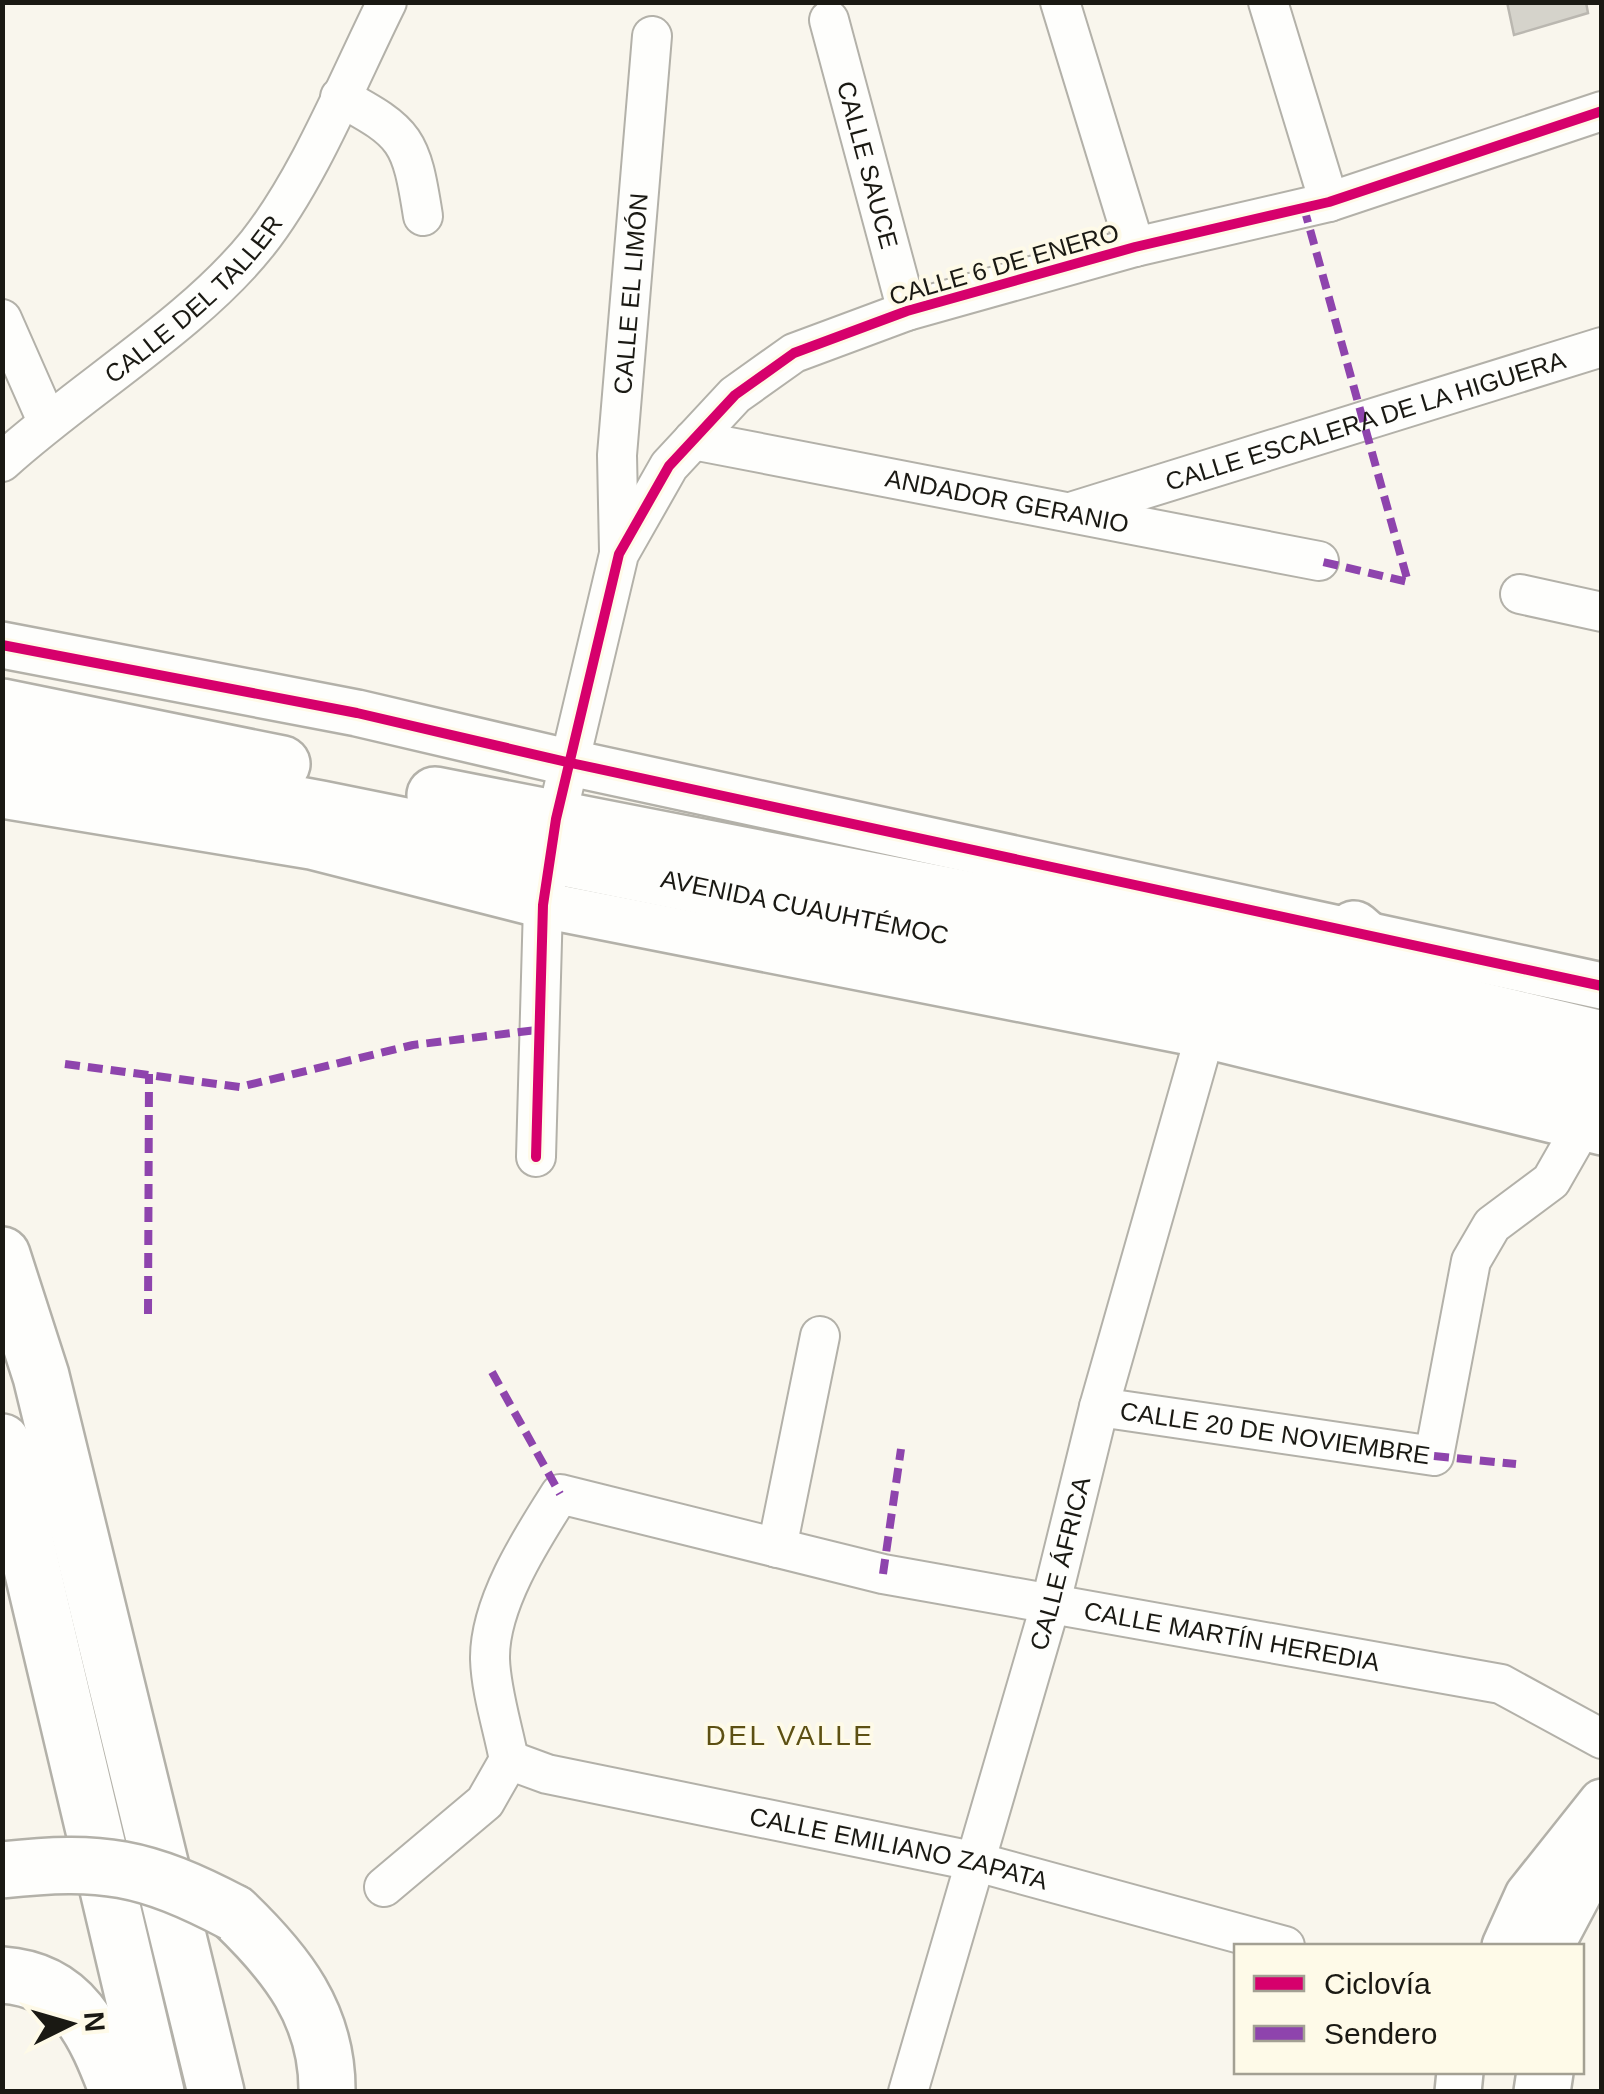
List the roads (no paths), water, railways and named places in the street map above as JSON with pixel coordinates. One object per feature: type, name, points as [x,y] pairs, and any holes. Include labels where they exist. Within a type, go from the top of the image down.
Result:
[{"type":"main road","name":"AVENIDA CUAUHTÉMOC","points":[[2,707],[550,860],[1222,949],[1602,1039]]},
{"type":"main road","name":"AVENIDA CUAUHTÉMOC","points":[[2,750],[1216,990],[1595,1114]]},
{"type":"main road","points":[[1354,929],[1435,1000]]},
{"type":"main road","points":[[2,1255],[41,1376],[216,2092]]},
{"type":"main road","points":[[2,1442],[156,2092]]},
{"type":"main road","points":[[1546,1944],[1580,1880],[1602,1855]]},
{"type":"main road","points":[[2,1870],[62,1864],[123,1868],[174,1881],[234,1913],[280,1957],[309,2003],[327,2067],[327,2092]]},
{"type":"main road","points":[[1584,1955],[1602,1924]]},
{"type":"main road","points":[[2,1976],[24,1977],[74,2002],[102,2048],[118,2092]]},
{"type":"street","name":"CALLE DEL TALLER","points":[[2,462],[47,421],[212,293],[258,244],[289,195],[386,2]]},
{"type":"street","points":[[1060,2],[1135,247]]},
{"type":"street","points":[[1268,2],[1329,202]]},
{"type":"street","name":"CALLE SAUCE","points":[[829,20],[907,311]]},
{"type":"street","name":"CALLE EL LIMÓN","points":[[619,554],[616,454],[652,36]]},
{"type":"street","points":[[340,97],[390,124],[408,150],[423,216]]},
{"type":"street","name":"CALLE 6 DE ENERO","points":[[536,1157],[550,860],[619,554],[669,466],[735,395],[794,353],[907,311],[1135,247],[1329,202],[1602,111]]},
{"type":"street","points":[[2,318],[47,421]]},
{"type":"street","name":"CALLE ESCALERA DE LA HIGUERA","points":[[1071,511],[1602,347]]},
{"type":"street","name":"ANDADOR GERANIO","points":[[692,440],[1319,562]]},
{"type":"street","points":[[1520,594],[1602,612]]},
{"type":"street","points":[[2,645],[357,712],[571,763],[1354,929],[1602,986]]},
{"type":"street","points":[[2,795],[311,846],[550,860],[1205,1035],[1595,1114]]},
{"type":"street","name":"CALLE ÁFRICA","points":[[908,2092],[1050,1606],[1099,1407],[1205,1035]]},
{"type":"street","name":"CALLE 20 DE NOVIEMBRE","points":[[1099,1407],[1434,1456],[1471,1261],[1492,1225],[1551,1181],[1595,1114]]},
{"type":"street","points":[[777,1548],[820,1336]]},
{"type":"street","name":"CALLE MARTÍN HEREDIA","points":[[509,1760],[490,1658],[503,1601],[524,1550],[560,1494],[777,1548],[1050,1606],[1501,1684],[1602,1740]]},
{"type":"street","points":[[384,1887],[485,1802],[509,1760]]},
{"type":"street","name":"CALLE EMILIANO ZAPATA","points":[[509,1760],[547,1774],[973,1861],[1278,1944]]},
{"type":"street","points":[[1506,1944],[1528,1895],[1602,1802]]},
{"type":"district","name":"DEL VALLE","points":[[790,1735]]}]
